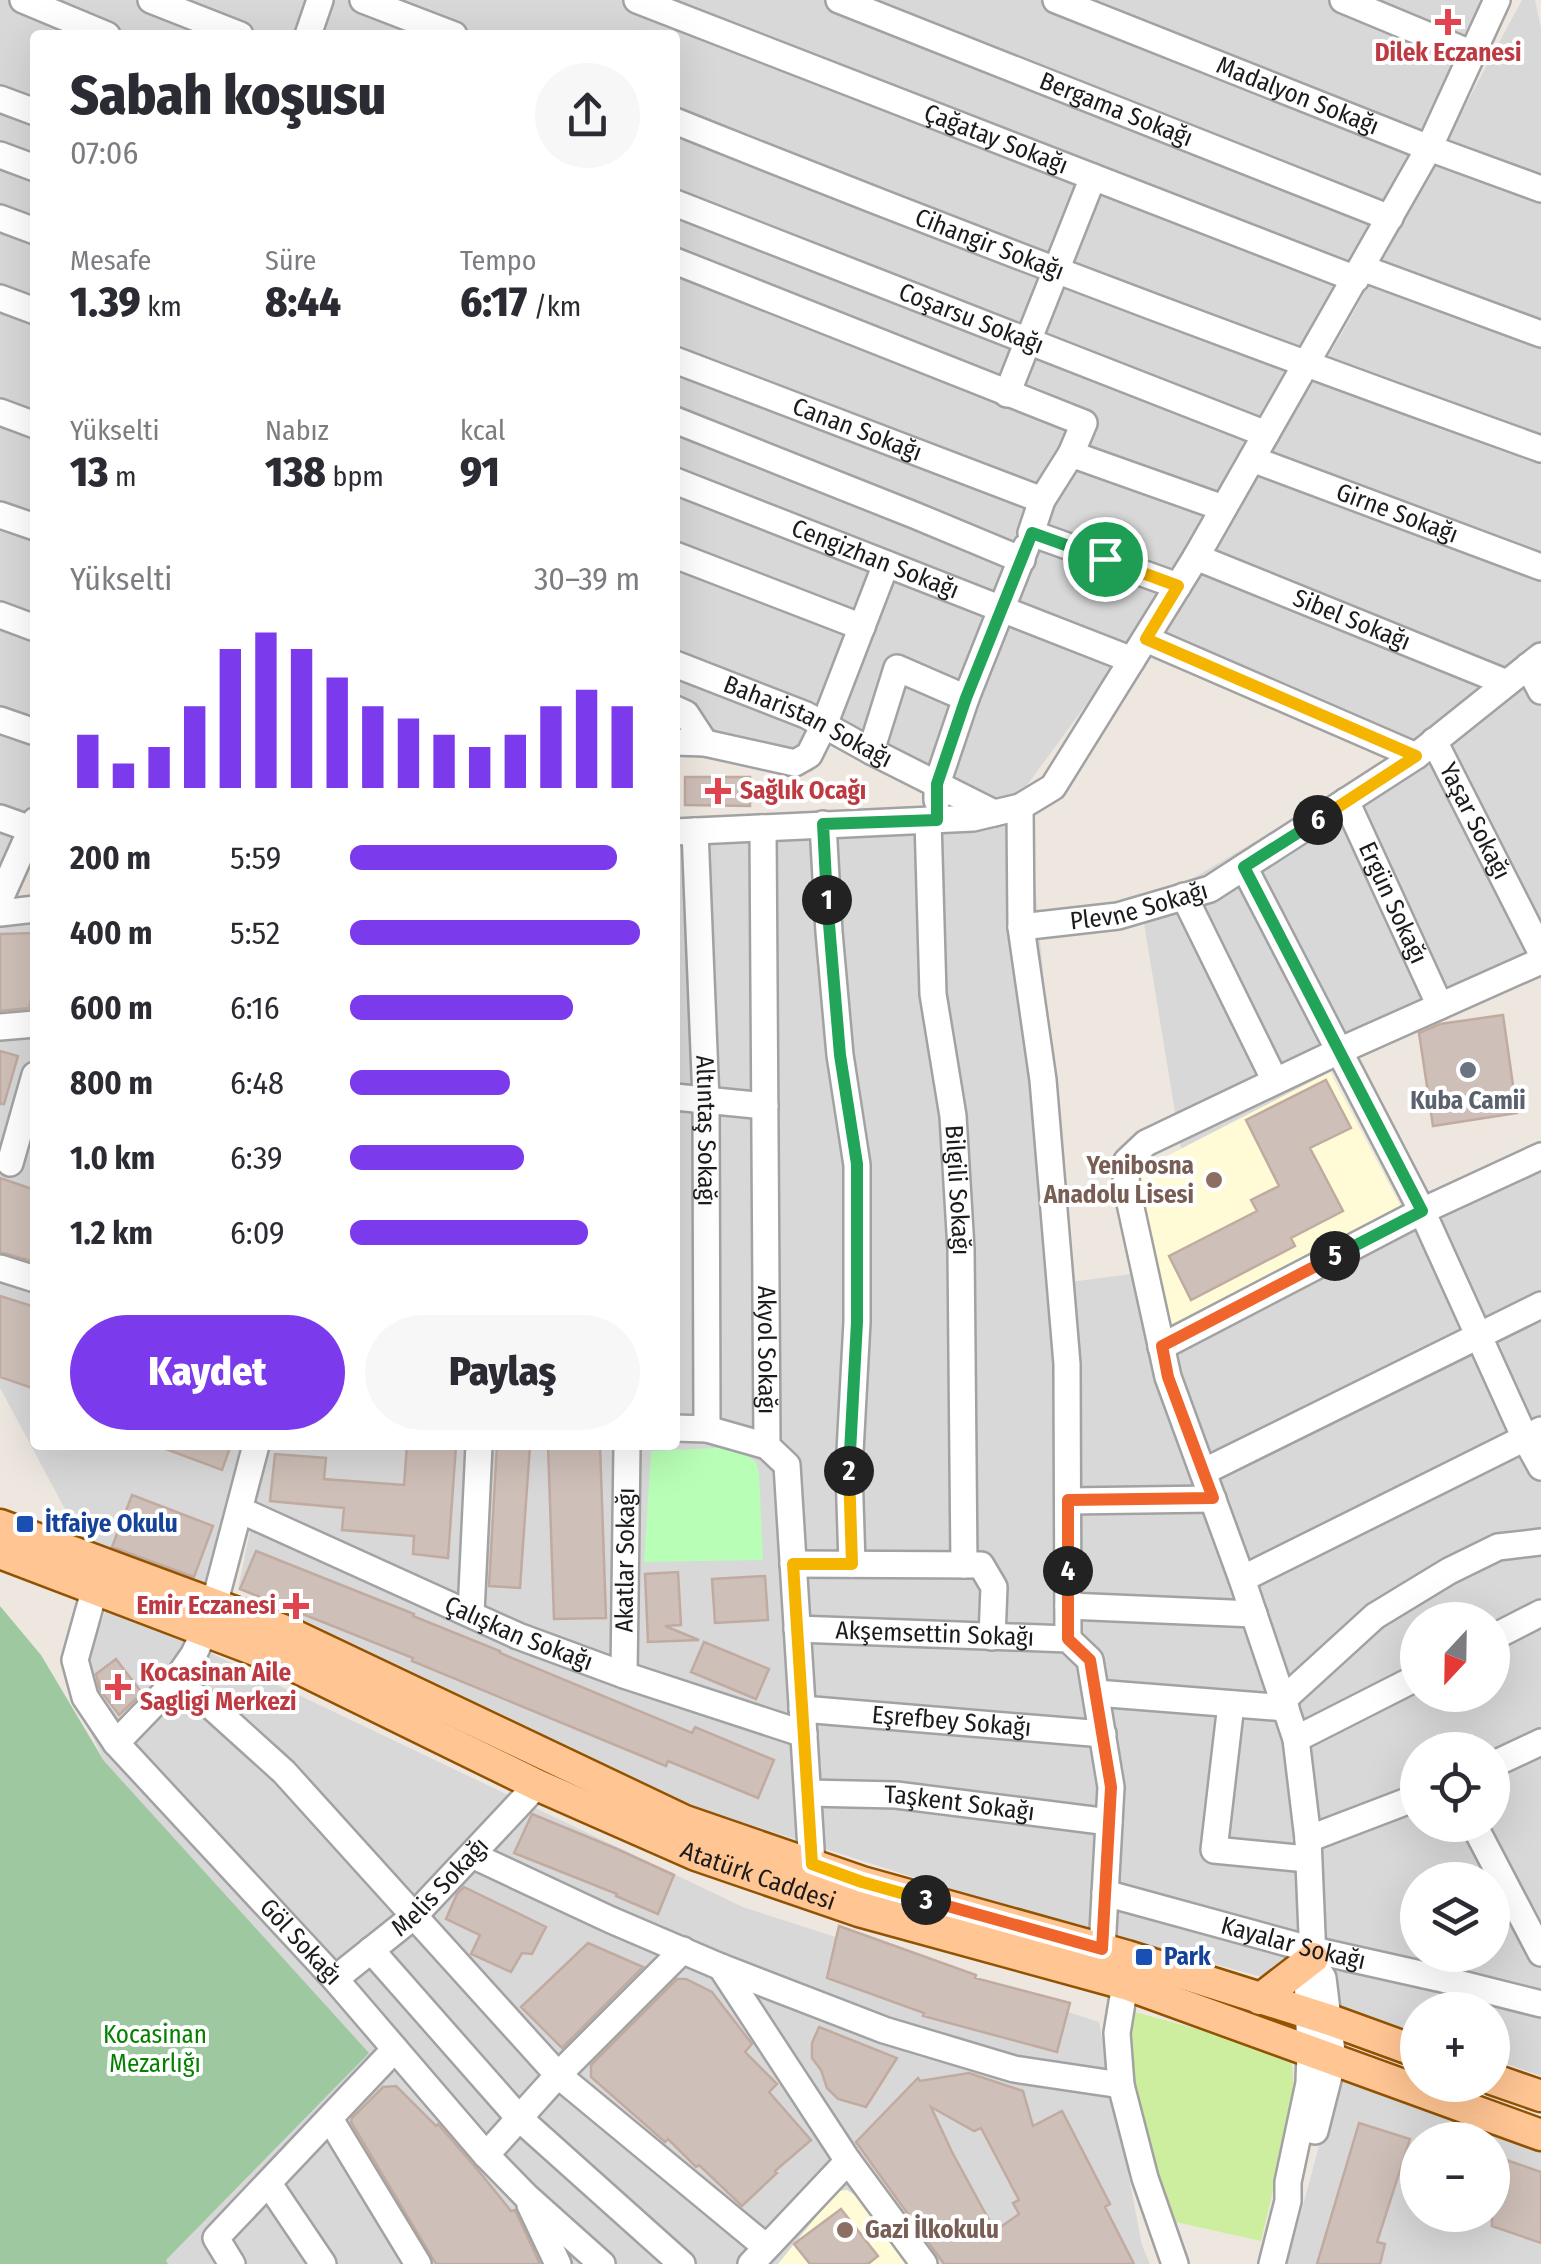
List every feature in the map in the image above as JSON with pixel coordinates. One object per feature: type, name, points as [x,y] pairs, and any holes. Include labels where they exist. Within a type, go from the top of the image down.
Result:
[{"type":"main road","points":[[0,1525],[209,1618],[283,1630],[685,1820],[862,1882],[1102,1949],[1400,2046]]},
{"type":"main road","name":"Atatürk Caddesi","points":[[0,1553],[95,1588],[209,1618],[284,1660],[536,1785],[696,1855],[842,1906],[1125,1984],[1541,2134]]},
{"type":"main road","points":[[1260,1999],[1313,1956]]},
{"type":"main road","points":[[1510,2085],[1541,2096]]},
{"type":"street","points":[[22,0],[95,30]]},
{"type":"street","points":[[152,0],[227,30]]},
{"type":"street","points":[[310,30],[320,0]]},
{"type":"street","points":[[363,0],[441,30]]},
{"type":"street","name":"Çağatay Sokağı","points":[[637,0],[1092,177],[1541,334]]},
{"type":"street","name":"Bergama Sokağı","points":[[839,0],[1390,218]]},
{"type":"street","name":"Madalyon Sokağı","points":[[1056,0],[1541,189]]},
{"type":"street","points":[[1342,0],[1473,54]]},
{"type":"street","points":[[685,831],[973,818],[1020,806],[1053,787],[1196,557],[1430,148],[1497,0]]},
{"type":"street","points":[[0,98],[30,110]]},
{"type":"street","name":"Cihangir Sokağı","points":[[680,123],[1306,365],[1541,449]]},
{"type":"street","points":[[0,155],[30,166]]},
{"type":"street","points":[[1008,394],[1092,177]]},
{"type":"street","name":"Coşarsu Sokağı","points":[[680,205],[1266,434]]},
{"type":"street","points":[[0,218],[30,229]]},
{"type":"street","points":[[680,262],[1084,422],[1070,454],[1224,508]]},
{"type":"street","points":[[0,298],[30,310]]},
{"type":"street","name":"Canan Sokağı","points":[[680,362],[1042,500]]},
{"type":"street","points":[[0,412],[30,423]]},
{"type":"street","points":[[680,422],[1022,560]]},
{"type":"street","name":"Bilgili Sokağı","points":[[964,1565],[961,1249],[954,1116],[933,994],[933,820],[937,784],[966,698],[1042,500],[1070,454]]},
{"type":"street","name":"Girne Sokağı","points":[[1252,459],[1541,567]]},
{"type":"street","name":"Cengizhan Sokağı","points":[[680,483],[1002,610],[1139,650],[1425,749]]},
{"type":"street","points":[[0,515],[30,526]]},
{"type":"street","points":[[1032,533],[1178,586]]},
{"type":"street","points":[[680,557],[862,626]]},
{"type":"street","name":"Sibel Sokağı","points":[[1196,557],[1507,683]]},
{"type":"street","points":[[680,742],[794,763],[809,755],[886,564]]},
{"type":"street","points":[[0,615],[30,626]]},
{"type":"street","points":[[1534,661],[1541,691]]},
{"type":"street","name":"Plevne Sokağı","points":[[1021,926],[1118,916],[1210,889],[1425,749],[1534,661]]},
{"type":"street","name":"Baharistan Sokağı","points":[[680,666],[806,714],[994,813]]},
{"type":"street","points":[[871,751],[897,668],[966,698]]},
{"type":"street","points":[[681,712],[719,681]]},
{"type":"street","name":"Baharistan Sokağı","points":[[681,712],[705,744]]},
{"type":"street","points":[[0,720],[30,730]]},
{"type":"street","name":"Yaşar Sokağı","points":[[1425,749],[1541,952]]},
{"type":"street","name":"Ergün Sokağı","points":[[1346,802],[1440,1006]]},
{"type":"street","points":[[1020,806],[1021,926],[1043,1080],[1068,1364],[1068,1639]]},
{"type":"street","points":[[0,818],[30,824]]},
{"type":"street","points":[[823,824],[838,1038],[857,1164],[857,1322],[849,1470],[852,1564]]},
{"type":"street","name":"Akyol Sokağı","points":[[763,828],[767,1446],[787,1465],[812,1864]]},
{"type":"street","name":"Altıntaş Sokağı","points":[[685,831],[706,1100],[707,1430]]},
{"type":"street","points":[[0,898],[30,832]]},
{"type":"street","points":[[1244,867],[1422,1211],[1479,1337],[1533,1434],[1541,1467]]},
{"type":"street","points":[[1184,896],[1275,1081]]},
{"type":"street","points":[[0,913],[30,910]]},
{"type":"street","points":[[1272,2264],[1288,2201],[1288,2182],[1309,2083],[1322,2056],[1319,2017],[1323,1978],[1313,1956],[1296,1739],[1168,1377],[1126,1186],[1127,1161],[1146,1143],[1340,1050],[1541,961]]},
{"type":"street","points":[[0,1027],[30,1024]]},
{"type":"street","points":[[15,1164],[30,1097]]},
{"type":"street","points":[[680,1097],[765,1106]]},
{"type":"street","points":[[1162,1346],[1422,1211],[1541,1156]]},
{"type":"street","points":[[0,1268],[30,1278]]},
{"type":"street","points":[[1203,1472],[1541,1305]]},
{"type":"street","points":[[680,1428],[707,1430],[767,1446]]},
{"type":"street","points":[[1242,1580],[1533,1434]]},
{"type":"street","points":[[116,1744],[174,1683],[194,1654],[209,1618],[255,1450]]},
{"type":"street","points":[[471,1613],[478,1450]]},
{"type":"street","name":"Akatlar Sokağı","points":[[624,1676],[627,1450]]},
{"type":"street","points":[[1068,1500],[1213,1498]]},
{"type":"street","name":"Çalışkan Sokağı","points":[[240,1510],[518,1636],[624,1676],[803,1722]]},
{"type":"street","points":[[1096,1692],[1232,1704],[1285,1703],[1375,1616],[1449,1571],[1498,1547],[1541,1542]]},
{"type":"street","points":[[793,1564],[981,1565],[994,1587],[992,1636]]},
{"type":"street","name":"Göl Sokağı","points":[[95,1588],[75,1660],[84,1698],[116,1744],[334,1979],[486,2155],[602,2264]]},
{"type":"street","points":[[1068,1606],[1254,1614]]},
{"type":"street","points":[[1510,1629],[1541,1613]]},
{"type":"street","name":"Akşemsettin Sokağı","points":[[798,1629],[1068,1639],[1090,1660],[1111,1787],[1102,1949]]},
{"type":"street","points":[[174,1683],[211,1706],[284,1772],[558,2076],[759,2256],[848,2161]]},
{"type":"street","points":[[1296,1739],[1400,1686]]},
{"type":"street","points":[[1232,1704],[1214,1850],[1307,1849],[1400,1805]]},
{"type":"street","name":"Eşrefbey Sokağı","points":[[803,1722],[1102,1734]]},
{"type":"street","points":[[1510,1760],[1538,1751]]},
{"type":"street","name":"Melis Sokağı","points":[[334,1979],[414,1916],[536,1785]]},
{"type":"street","name":"Taşkent Sokağı","points":[[808,1792],[896,1795],[1109,1822]]},
{"type":"street","points":[[1483,1842],[1541,1953]]},
{"type":"street","points":[[472,1856],[721,1967],[884,2030],[1014,2069],[1122,2085]]},
{"type":"street","name":"Kayalar Sokağı","points":[[1105,1894],[1313,1956],[1541,2004]]},
{"type":"street","points":[[371,1950],[520,2118],[682,2264]]},
{"type":"street","points":[[486,2155],[683,1950]]},
{"type":"street","points":[[721,1967],[848,2161],[924,2264]]},
{"type":"street","points":[[1125,1984],[1117,2033],[1122,2085],[1145,2178],[1175,2264]]},
{"type":"street","points":[[232,2264],[216,2238],[395,2049]]},
{"type":"street","points":[[330,2119],[418,2264]]},
{"type":"street","points":[[269,2184],[323,2264]]},
{"type":"street","points":[[526,2196],[558,2264]]},
{"type":"shaded area","points":[[0,0],[1489,0],[1355,264],[1113,668],[1022,792],[967,810],[828,740],[812,772],[680,749],[680,30],[30,30],[30,855],[0,924]]},
{"type":"shaded area","points":[[1522,0],[1535,0],[1541,28],[1541,969],[1181,1149],[1140,899],[1178,887],[1396,758],[1151,658],[1349,321]]},
{"type":"shaded area","points":[[1030,825],[1070,1282],[1154,1271],[1167,1327],[1401,1207],[1541,1147],[1541,2076],[1510,2065],[1510,1992],[1400,1992],[1400,2027],[1258,1976],[987,1901],[701,1809],[238,1589],[267,1450],[680,1450],[680,841]]},
{"type":"shaded area","points":[[30,922],[30,1264],[0,1255],[0,926]]},
{"type":"shaded area","points":[[1330,1072],[1401,1207],[1166,1327],[1134,1173]]},
{"type":"shaded area","points":[[0,1278],[30,1288],[30,1444],[0,1388]]},
{"type":"shaded area","points":[[33,1450],[243,1450],[209,1587],[81,1539]]},
{"type":"shaded area","points":[[106,1610],[181,1639],[743,1907],[1099,2022],[1142,2245],[1150,2264],[168,2264],[104,1761],[72,1693]]},
{"type":"shaded area","points":[[1338,2076],[1400,2097],[1400,2102],[1413,2102],[1471,2122],[1400,2122],[1400,2232],[1510,2232],[1510,2135],[1541,2146],[1541,2264],[1287,2264]]},
{"type":"shaded area","name":"Gazi İlkokulu","points":[[847,2190],[858,2197],[911,2264],[778,2264],[837,2191]]},
{"type":"green space","points":[[735,1447],[756,1462],[763,1560],[644,1562],[651,1451]]},
{"type":"green space","name":"Kocasinan Mezarlığı","points":[[0,1606],[41,1655],[104,1761],[369,2053],[166,2260],[168,2264],[0,2264]]},
{"type":"green space","points":[[1127,2010],[1291,2054],[1295,2098],[1261,2241],[1171,2221],[1118,2066]]},
{"type":"building","name":"Sağlık Ocağı","points":[[685,777],[750,777],[750,806],[685,805]]},
{"type":"building","points":[[30,933],[29,1008],[0,1011],[0,934]]},
{"type":"building","name":"Kuba Camii","points":[[1503,1015],[1517,1113],[1433,1126],[1419,1033],[1440,1024]]},
{"type":"building","points":[[0,1051],[18,1056],[4,1104],[0,1104]]},
{"type":"building","points":[[1326,1080],[1351,1128],[1310,1148],[1343,1211],[1291,1238],[1295,1246],[1191,1300],[1169,1256],[1257,1211],[1251,1200],[1279,1186],[1246,1120]]},
{"type":"building","points":[[0,1178],[30,1188],[30,1261],[0,1252]]},
{"type":"building","points":[[0,1296],[30,1305],[30,1387],[0,1377]]},
{"type":"building","points":[[168,1450],[229,1450],[222,1470]]},
{"type":"building","points":[[407,1450],[456,1450],[448,1558],[413,1554],[414,1536],[342,1530],[344,1508],[270,1501],[275,1454],[326,1458],[324,1479],[404,1485]]},
{"type":"building","points":[[497,1450],[530,1450],[520,1588],[489,1586]]},
{"type":"building","points":[[548,1450],[600,1450],[606,1618],[554,1619]]},
{"type":"building","points":[[132,1495],[213,1526],[194,1577],[112,1547]]},
{"type":"building","points":[[256,1551],[692,1733],[695,1727],[774,1760],[758,1798],[668,1761],[666,1766],[240,1589]]},
{"type":"building","points":[[678,1572],[681,1625],[665,1626],[699,1640],[648,1642],[645,1574]]},
{"type":"building","points":[[765,1576],[768,1620],[715,1623],[712,1579]]},
{"type":"building","points":[[704,1642],[769,1669],[756,1699],[691,1672]]},
{"type":"building","name":"Kocasinan Aile Sagligi Merkezi","points":[[116,1659],[142,1693],[119,1715],[100,1690],[96,1674]]},
{"type":"building","points":[[532,1814],[674,1875],[658,1914],[514,1853]]},
{"type":"building","points":[[464,1887],[546,1927],[532,1954],[522,1953],[511,1972],[471,1954],[480,1935],[446,1919]]},
{"type":"building","points":[[839,1926],[976,1975],[975,1978],[1070,2003],[1057,2052],[923,2016],[924,2013],[827,1978]]},
{"type":"building","points":[[588,1943],[643,1967],[562,2048],[521,2007]]},
{"type":"building","points":[[677,1979],[686,1979],[712,1992],[752,2044],[745,2052],[777,2084],[769,2092],[811,2140],[742,2206],[699,2165],[696,2167],[668,2139],[665,2142],[591,2077],[591,2065]]},
{"type":"building","points":[[819,2027],[897,2058],[866,2107],[838,2099],[827,2088],[812,2058],[812,2043]]},
{"type":"building","points":[[969,2073],[1023,2091],[1033,2126],[1062,2111],[1110,2204],[1105,2207],[1134,2264],[944,2264],[856,2142],[918,2078],[920,2081]],"holes":[[[931,2107],[974,2131],[981,2128],[1019,2200],[1013,2203],[1019,2214],[995,2231]]]},
{"type":"building","points":[[396,2086],[438,2124],[511,2211],[515,2210],[540,2264],[436,2264],[351,2122],[383,2087]]},
{"type":"building","points":[[1359,2123],[1400,2136],[1400,2170],[1377,2242],[1385,2244],[1380,2264],[1317,2264]]},
{"type":"building","points":[[1510,2161],[1541,2172],[1541,2243],[1509,2232]]},
{"type":"building","points":[[841,2209],[878,2256],[868,2264],[810,2264],[794,2244]]},
{"type":"place","name":"Dilek Eczanesi","points":[[1448,22]]},
{"type":"place","name":"Sağlık Ocağı","points":[[718,791]]},
{"type":"place","name":"Kuba Camii","points":[[1468,1070]]},
{"type":"place","name":"Yenibosna Anadolu Lisesi","points":[[1214,1180]]},
{"type":"place","name":"İtfaiye Okulu","points":[[25,1524]]},
{"type":"place","name":"Emir Eczanesi","points":[[296,1606]]},
{"type":"place","name":"Kocasinan Aile Sagligi Merkezi","points":[[118,1687]]},
{"type":"place","name":"Park","points":[[1144,1957]]},
{"type":"place","name":"Gazi İlkokulu","points":[[845,2230]]},
{"type":"route","points":[[1032,533],[1105,559],[1178,586],[1146,639],[1416,756],[1244,867],[1422,1211],[1162,1346],[1168,1377],[1213,1498],[1068,1500],[1068,1639],[1090,1660],[1111,1787],[1102,1949],[862,1882],[812,1864],[793,1564],[852,1564],[849,1470],[857,1322],[857,1164],[840,1055],[823,824],[937,820],[937,784],[966,698],[1032,533]]}]
